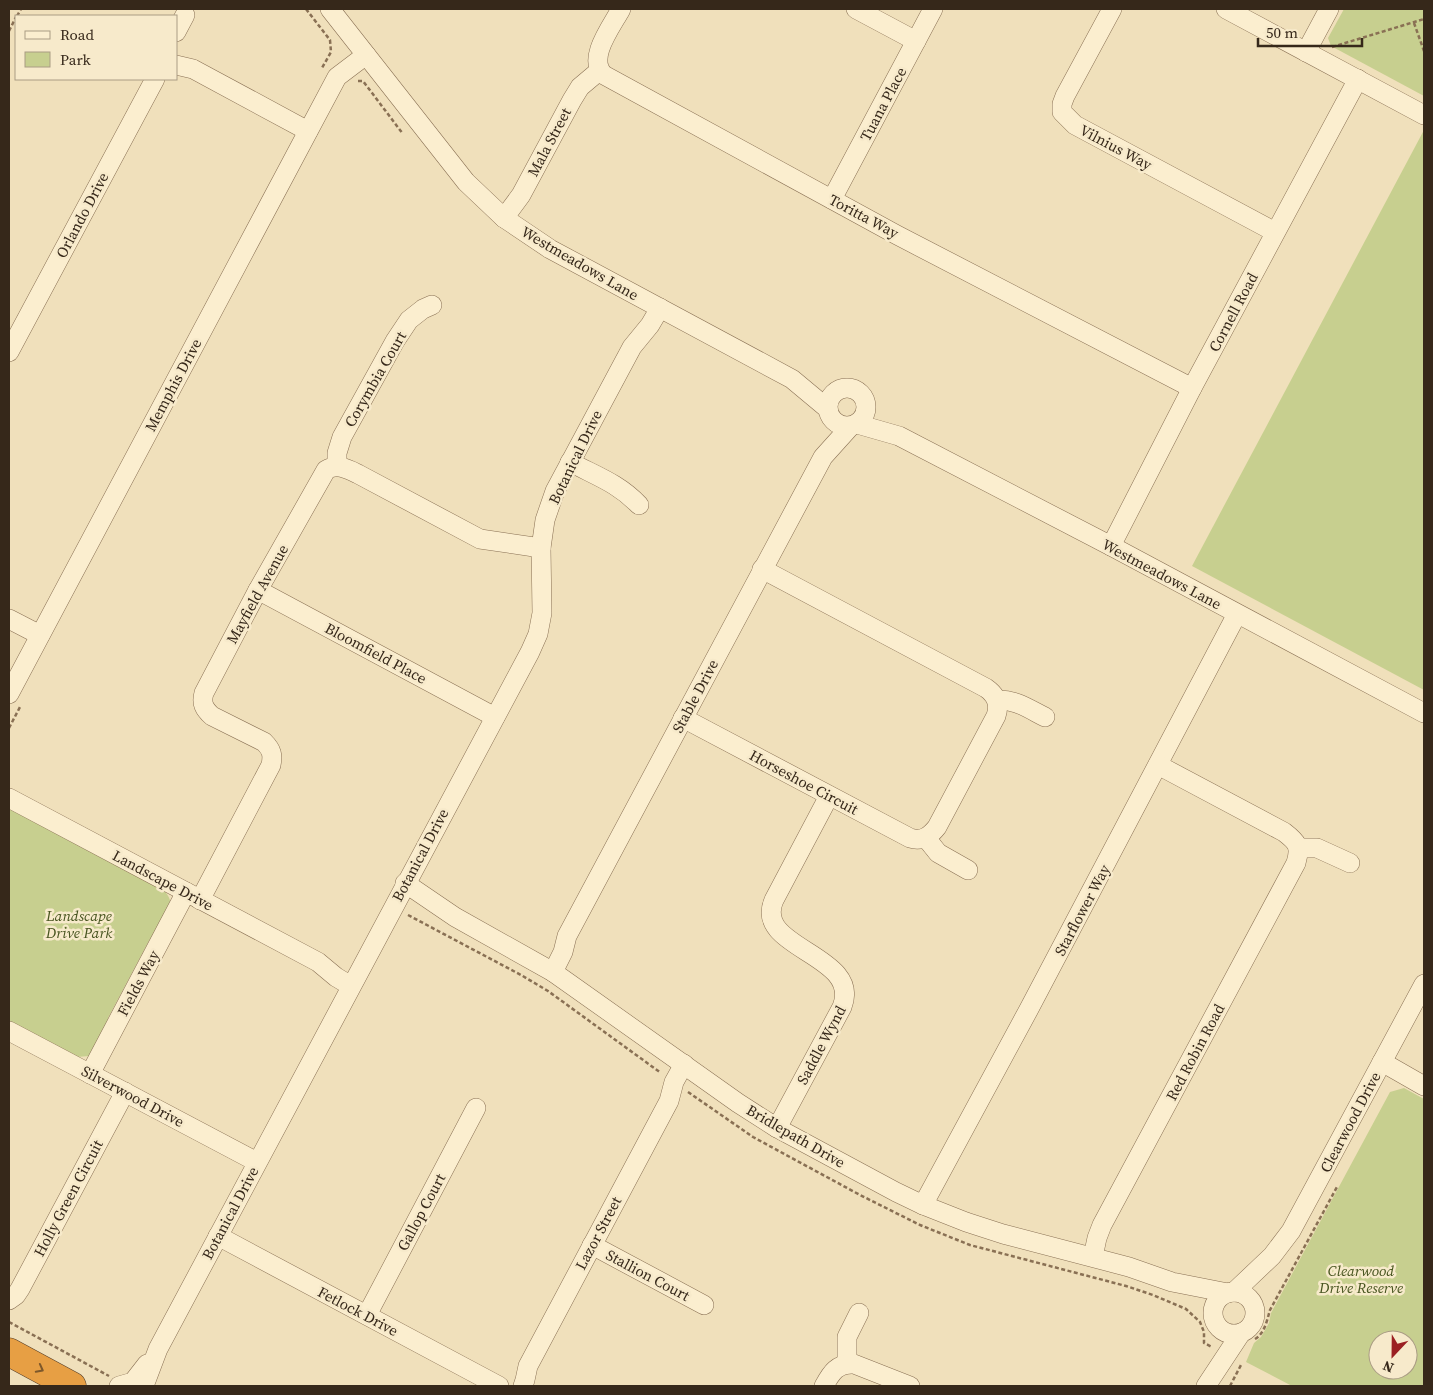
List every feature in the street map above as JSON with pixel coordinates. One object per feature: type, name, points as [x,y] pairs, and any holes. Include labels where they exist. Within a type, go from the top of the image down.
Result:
[{"type":"highway","points":[[9,1352],[72,1386]]},
{"type":"street","name":"Westmeadows Lane","points":[[330,9],[466,182],[504,218],[550,249],[792,378],[839,390]]},
{"type":"street","points":[[599,71],[597,64],[600,48],[621,9]]},
{"type":"street","points":[[856,9],[916,41]]},
{"type":"street","name":"Tuana Place","points":[[832,199],[933,9]]},
{"type":"street","name":"Vilnius Way","points":[[1112,9],[1065,96],[1062,112],[1075,125],[1275,232]]},
{"type":"street","points":[[1226,9],[1424,115]]},
{"type":"street","points":[[1306,52],[1329,9]]},
{"type":"street","points":[[178,28],[185,15]]},
{"type":"street","name":"Memphis Drive","points":[[9,694],[308,131],[330,72],[362,50]]},
{"type":"street","points":[[178,65],[193,69],[308,131]]},
{"type":"street","name":"Toritta Way","points":[[599,71],[614,82],[832,199],[1192,388]]},
{"type":"street","name":"Mala Street","points":[[504,218],[522,195],[580,87],[599,71]]},
{"type":"street","name":"Cornell Road","points":[[1111,546],[1192,388],[1358,79]]},
{"type":"street","name":"Orlando Drive","points":[[9,352],[154,80]]},
{"type":"street","name":"Corymbia Court","points":[[337,466],[337,453],[342,437],[395,340],[410,320],[423,309],[432,305]]},
{"type":"street","name":"Botanical Drive","points":[[144,1386],[158,1349],[401,890],[530,652],[538,634],[542,613],[540,548],[553,498],[570,462],[632,347],[650,325],[654,305]]},
{"type":"street","name":"Westmeadows Lane","points":[[792,378],[829,413]]},
{"type":"street","points":[[851,388],[857,391],[865,400],[867,406],[864,416],[853,426],[837,424],[829,413],[830,398],[839,390],[851,388]]},
{"type":"street","name":"Westmeadows Lane","points":[[867,406],[899,436]]},
{"type":"street","name":"Stable Drive","points":[[548,969],[559,944],[567,936],[822,457],[828,433],[829,413]]},
{"type":"street","name":"Westmeadows Lane","points":[[853,426],[899,436],[1111,546],[1424,713]]},
{"type":"street","name":"Stable Drive","points":[[822,457],[853,426]]},
{"type":"street","points":[[570,462],[615,484],[639,505]]},
{"type":"street","points":[[337,466],[358,474],[480,539],[540,548]]},
{"type":"street","name":"Mayfield Avenue","points":[[193,896],[268,771],[273,758],[270,748],[264,742],[212,716],[206,710],[202,698],[258,590],[321,477],[330,468],[337,466]]},
{"type":"street","points":[[762,569],[994,694],[998,709],[996,716],[937,827],[926,838],[938,853],[968,870]]},
{"type":"street","name":"Bloomfield Place","points":[[258,590],[495,717]]},
{"type":"street","name":"Starflower Way","points":[[924,1205],[1237,614]]},
{"type":"street","points":[[9,619],[40,635]]},
{"type":"street","points":[[997,700],[1006,699],[1045,717]]},
{"type":"street","name":"Horseshoe Circuit","points":[[683,718],[910,838],[915,840],[926,838]]},
{"type":"street","points":[[1158,765],[1284,832],[1295,840],[1298,848],[1316,848],[1350,863]]},
{"type":"street","name":"Saddle Wynd","points":[[777,1128],[842,1007],[846,993],[845,986],[838,975],[780,932],[770,916],[774,900],[830,796]]},
{"type":"street","name":"Landscape Drive","points":[[9,798],[318,962],[341,968],[354,981]]},
{"type":"street","name":"Red Robin Road","points":[[1093,1257],[1102,1226],[1296,863],[1298,848]]},
{"type":"street","name":"Bridlepath Drive","points":[[401,890],[455,917],[548,969],[777,1128],[924,1205],[1003,1234],[1129,1267],[1172,1282],[1231,1293]]},
{"type":"street","name":"Fields Way","points":[[90,1074],[193,896]]},
{"type":"street","name":"Clearwood Drive","points":[[1231,1293],[1272,1256],[1291,1231],[1424,984]]},
{"type":"street","name":"Silverwood Drive","points":[[9,1031],[257,1162]]},
{"type":"street","points":[[1382,1062],[1424,1086]]},
{"type":"street","name":"Lazor Street","points":[[522,1386],[528,1366],[669,1101],[682,1088],[688,1067]]},
{"type":"street","name":"Holly Green Circuit","points":[[9,1300],[20,1289],[124,1092]]},
{"type":"street","name":"Gallop Court","points":[[366,1315],[476,1108]]},
{"type":"street","name":"Fetlock Drive","points":[[218,1236],[499,1386]]},
{"type":"street","name":"Stallion Court","points":[[592,1245],[704,1305]]},
{"type":"street","name":"Clearwood Drive","points":[[1253,1304],[1272,1256]]},
{"type":"street","name":"Bridlepath Drive","points":[[1172,1282],[1199,1303],[1216,1324]]},
{"type":"street","points":[[1231,1293],[1245,1296],[1253,1304],[1255,1311],[1252,1325],[1247,1330],[1246,1339],[1209,1382],[1216,1324],[1213,1309],[1215,1304],[1222,1296],[1231,1293]]},
{"type":"street","points":[[847,1364],[847,1337],[859,1313]]},
{"type":"street","points":[[1216,1324],[1228,1334],[1246,1339]]},
{"type":"street","name":"Botanical Drive","points":[[115,1382],[132,1382],[158,1349]]},
{"type":"street","points":[[824,1386],[834,1370],[847,1364],[854,1364],[910,1386]]},
{"type":"street","name":"Lazor Street","points":[[511,1386],[517,1376],[528,1366]]},
{"type":"path","points":[[306,9],[330,40],[330,72],[352,84],[356,81],[363,81],[403,134]]},
{"type":"path","points":[[9,31],[15,19]]},
{"type":"path","points":[[1332,48],[1424,19]]},
{"type":"path","points":[[1414,23],[1424,51]]},
{"type":"path","points":[[1246,1339],[1255,1339],[1260,1336],[1268,1321],[1270,1310],[1337,1187]]},
{"type":"path","points":[[9,1322],[115,1382]]},
{"type":"path","points":[[1230,1386],[1242,1363]]},
{"type":"green space","points":[[1344,9],[1424,9],[1424,96],[1331,46],[1328,38]]},
{"type":"green space","points":[[1424,130],[1424,690],[1192,566]]},
{"type":"green space","name":"Landscape Drive Park","points":[[9,808],[161,888],[167,893],[170,900],[171,905],[156,937],[150,939],[108,1018],[109,1026],[90,1056],[76,1057],[9,1022]]},
{"type":"green space","name":"Clearwood Drive Reserve","points":[[1404,1088],[1424,1099],[1424,1386],[1292,1386],[1246,1362],[1254,1343],[1261,1337],[1269,1323],[1271,1313],[1390,1092]]}]
